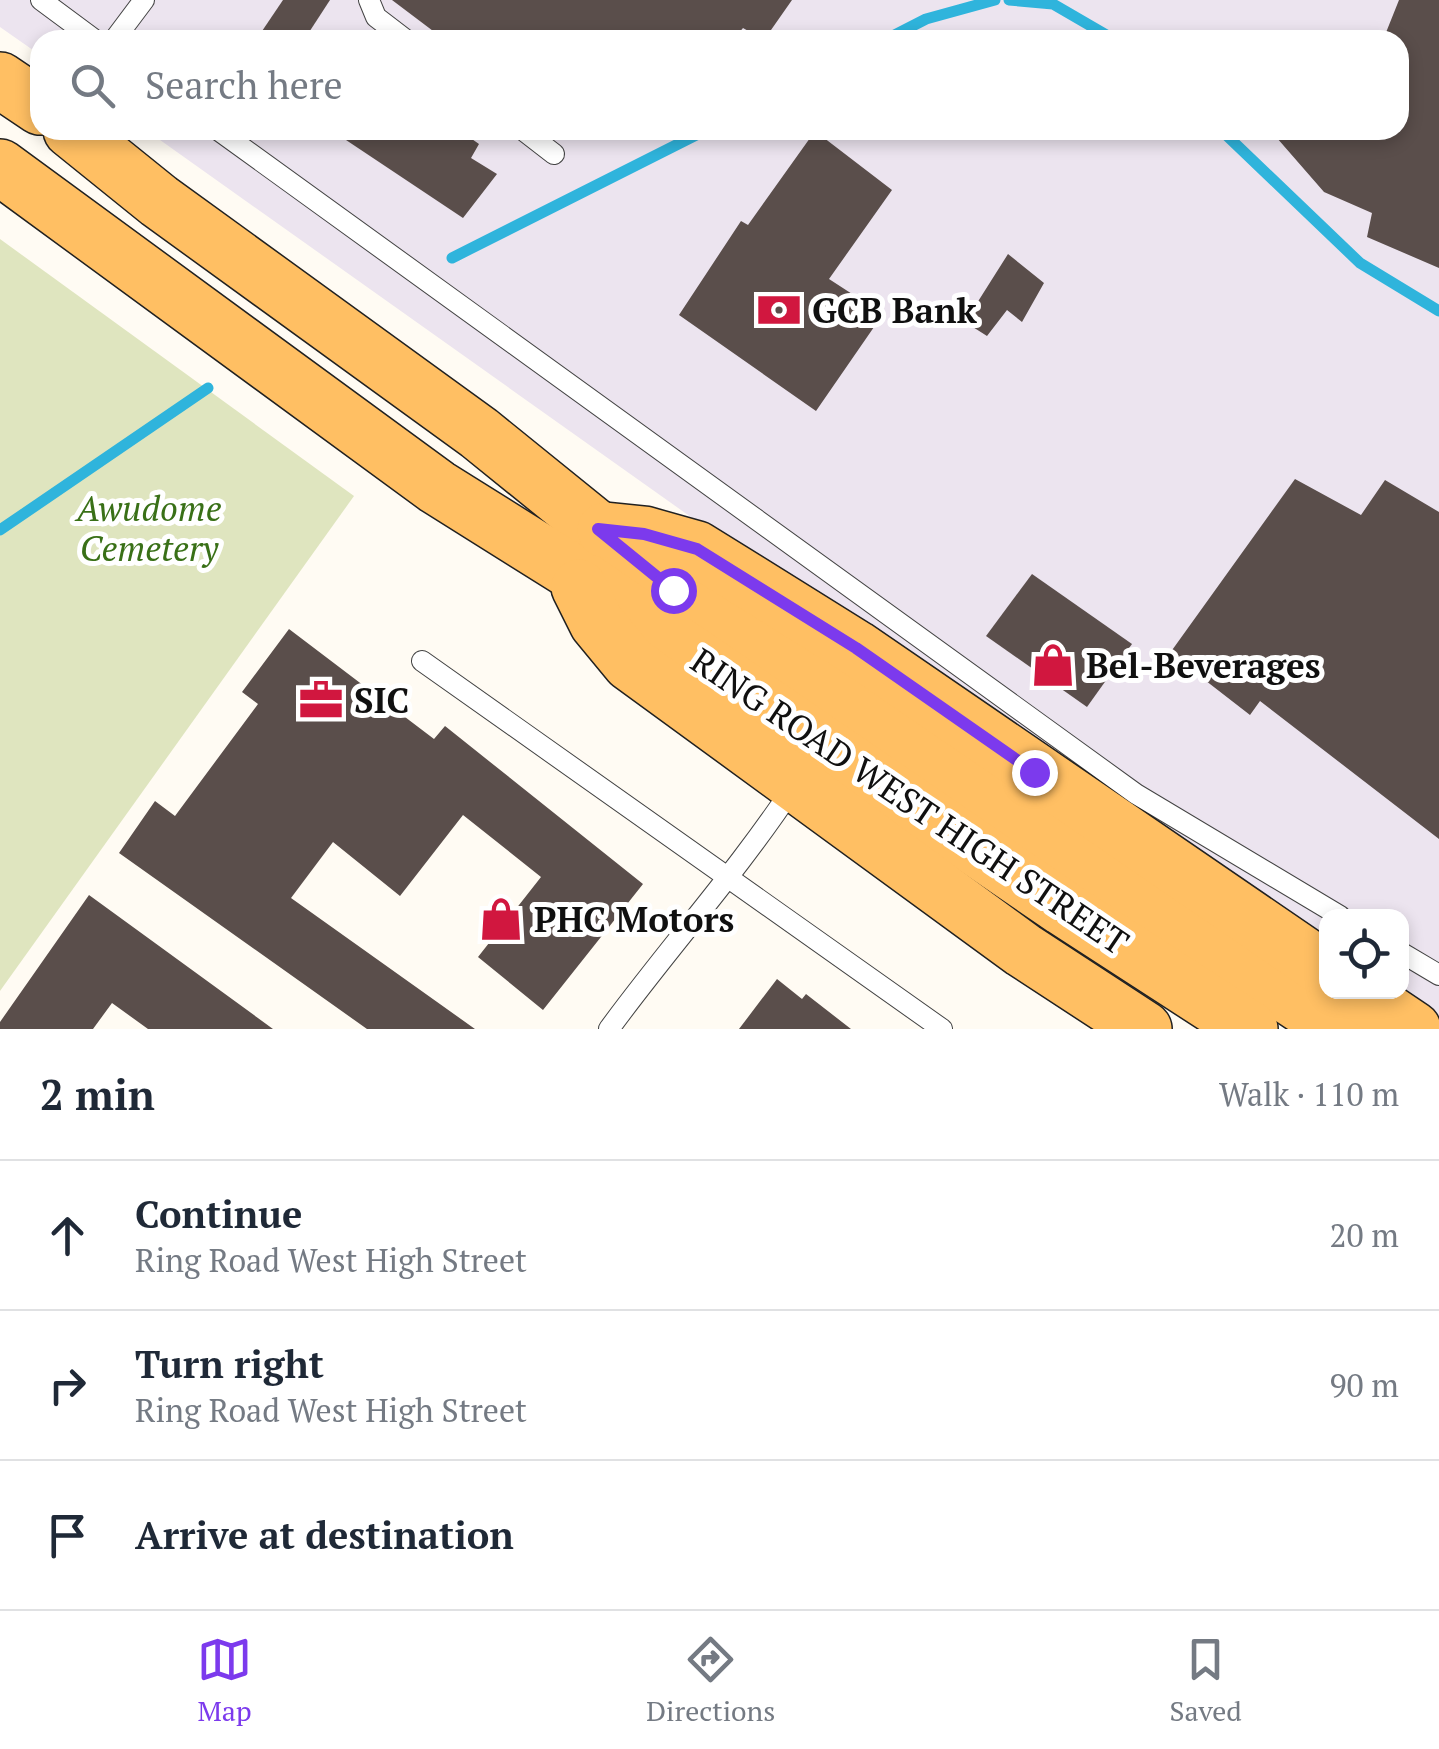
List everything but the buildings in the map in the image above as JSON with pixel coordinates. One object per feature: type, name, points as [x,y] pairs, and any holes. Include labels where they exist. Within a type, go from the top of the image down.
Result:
[{"type":"main road","points":[[0,80],[30,100]]},
{"type":"main road","name":"RING ROAD WEST HIGH STREET","points":[[84,140],[159,200],[430,398],[584,550],[1062,908],[1250,1029]]},
{"type":"main road","name":"RING ROAD WEST HIGH STREET","points":[[0,167],[438,487],[584,550],[644,534],[697,549],[1212,865],[1319,964]]},
{"type":"main road","name":"RING ROAD WEST HIGH STREET","points":[[584,550],[597,623],[630,663],[1023,950],[1144,1029]]},
{"type":"main road","name":"RING ROAD WEST HIGH STREET","points":[[667,611],[1338,1029]]},
{"type":"main road","points":[[1368,999],[1413,1029]]},
{"type":"lane","points":[[41,0],[82,30]]},
{"type":"lane","points":[[122,30],[144,0]]},
{"type":"lane","points":[[370,0],[376,17],[393,30]]},
{"type":"lane","points":[[232,140],[1136,794],[1212,865],[1322,909]]},
{"type":"lane","points":[[536,140],[554,154]]},
{"type":"lane","points":[[422,661],[942,1029]]},
{"type":"lane","points":[[609,1029],[664,954],[766,829],[794,786]]},
{"type":"lane","points":[[1409,957],[1439,976]]},
{"type":"shaded area","points":[[0,0],[1439,0],[1439,1020],[1425,1014],[1409,999],[1409,909],[1319,909],[1319,945],[1040,765],[160,140],[1409,140],[1409,30],[30,30],[30,48],[0,27]]},
{"type":"green space","name":"Awudome Cemetery","points":[[0,239],[354,496],[0,991]]},
{"type":"waterway","points":[[905,30],[926,19],[995,0]]},
{"type":"waterway","points":[[1009,0],[1053,4],[1098,30]]},
{"type":"waterway","points":[[452,258],[686,140]]},
{"type":"waterway","points":[[1231,140],[1360,263],[1439,311]]},
{"type":"waterway","points":[[0,530],[208,388]]},
{"type":"place","name":"GCB Bank","points":[[779,310]]},
{"type":"place","name":"Bel-Beverages","points":[[1053,665]]},
{"type":"place","name":"SIC","points":[[321,700]]},
{"type":"place","name":"PHC Motors","points":[[501,919]]},
{"type":"route","points":[[673,590],[598,529],[644,534],[697,549],[856,648],[1034,772]]}]
